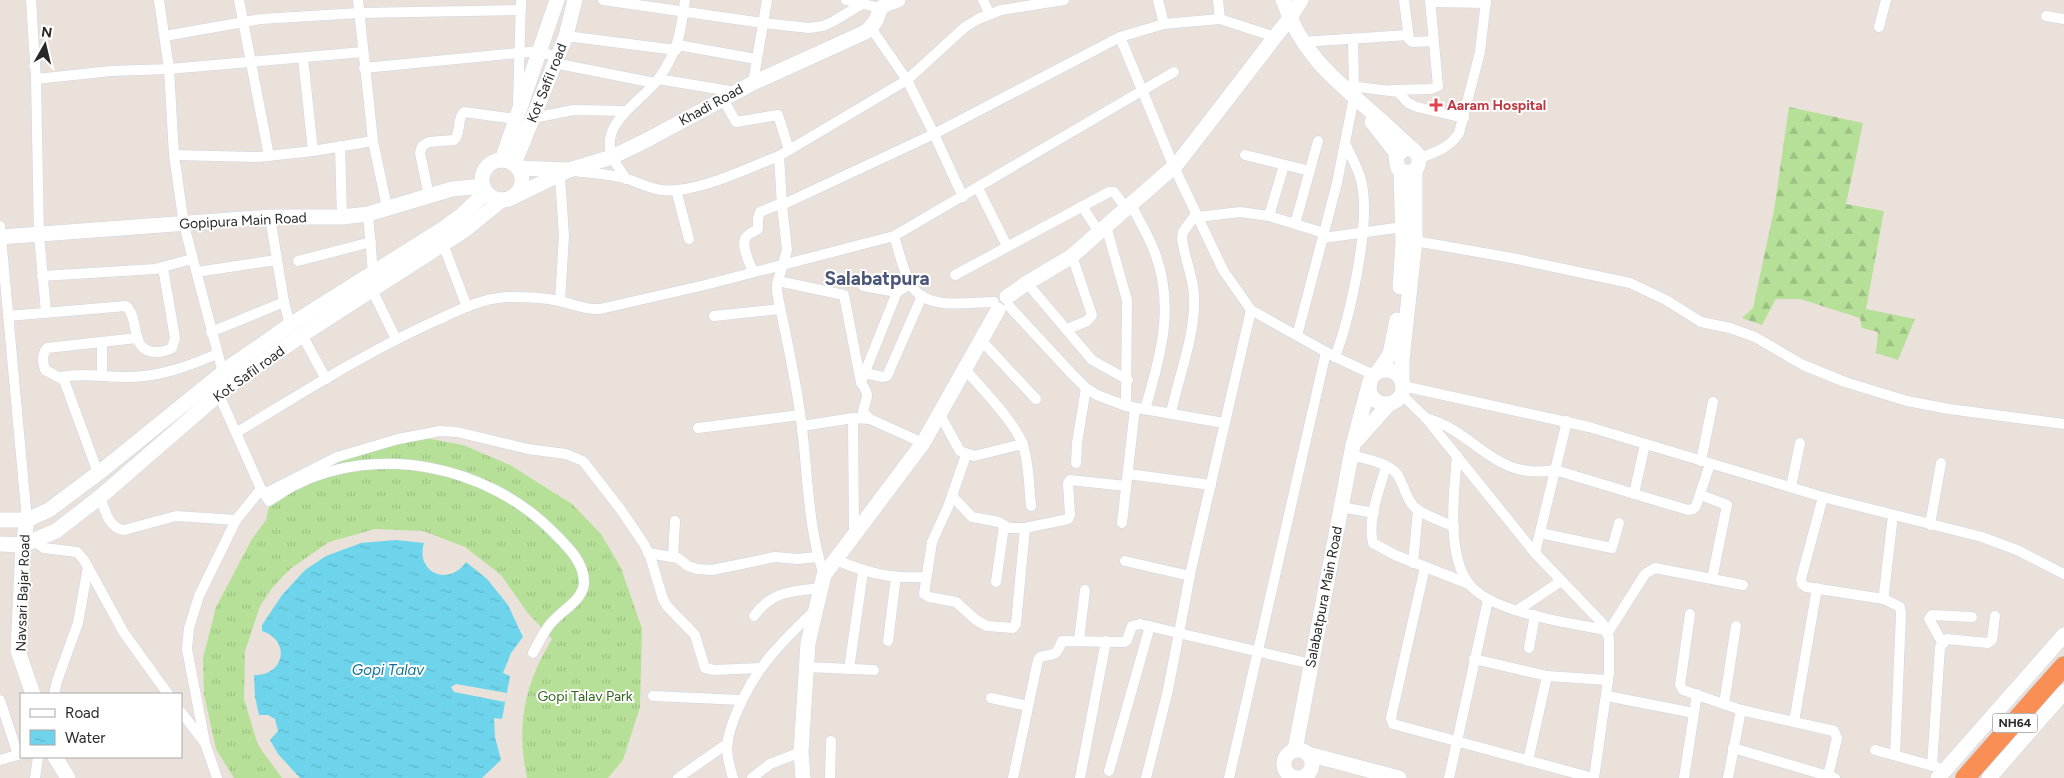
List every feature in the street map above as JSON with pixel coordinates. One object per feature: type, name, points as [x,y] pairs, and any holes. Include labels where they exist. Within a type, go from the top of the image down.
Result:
[{"type":"highway","name":"NH64","points":[[1965,778],[2064,666]]},
{"type":"highway","name":"NH64","points":[[1979,778],[2064,682]]},
{"type":"street","points":[[31,0],[36,79],[39,235],[46,312]]},
{"type":"street","points":[[159,0],[169,69],[174,155],[184,225],[223,372],[223,391],[237,432],[263,491],[269,501],[295,485],[335,470],[354,466],[399,464],[455,473],[476,480],[518,502],[537,516],[559,538],[582,566],[584,576],[581,594],[557,616],[532,653]]},
{"type":"street","points":[[239,0],[269,156]]},
{"type":"street","points":[[358,0],[372,141],[388,207]]},
{"type":"street","name":"Kot Safil road","points":[[511,164],[517,117],[557,0]]},
{"type":"street","name":"Kot Safil road","points":[[511,164],[533,118],[566,36],[576,0]]},
{"type":"street","points":[[603,0],[763,23],[816,28],[832,22],[864,3]]},
{"type":"street","points":[[626,179],[612,157],[610,149],[612,134],[618,120],[657,81],[677,47],[685,0]]},
{"type":"street","points":[[753,83],[767,0]]},
{"type":"street","points":[[847,0],[880,8]]},
{"type":"street","points":[[898,0],[885,4],[880,8],[871,28],[907,80],[963,197]]},
{"type":"street","points":[[983,0],[989,13]]},
{"type":"street","points":[[511,164],[522,180],[518,193],[507,199],[490,196],[484,189],[483,174],[490,164],[511,164],[564,173],[626,179],[662,190],[676,190],[699,186],[779,156],[907,80],[965,27],[989,13],[1036,2],[1064,0]]},
{"type":"street","points":[[1158,0],[1164,24]]},
{"type":"street","points":[[1218,0],[1220,19]]},
{"type":"street","points":[[1283,0],[1289,19],[1302,42],[1338,84],[1356,95],[1368,117],[1409,160],[1414,241],[1402,360],[1402,387],[1395,402],[1383,404],[1374,400],[1370,395],[1374,377],[1390,354],[1399,308],[1409,160]]},
{"type":"street","points":[[804,778],[801,752],[810,633],[822,582],[836,560],[923,443],[1002,304],[1027,282],[1072,256],[1174,167],[1289,19],[1301,0]]},
{"type":"street","points":[[1404,0],[1408,35],[1411,42],[1434,41]]},
{"type":"street","points":[[1879,26],[1886,0]]},
{"type":"street","points":[[1356,95],[1391,90],[1432,89],[1438,86],[1431,1],[1486,2],[1480,52],[1459,133],[1453,142],[1443,150],[1409,160]]},
{"type":"street","points":[[165,36],[243,22],[359,13],[521,5],[517,117],[464,112],[460,117],[458,134],[454,140],[429,142],[422,146],[420,153],[429,196]]},
{"type":"street","points":[[2046,16],[2064,19]]},
{"type":"street","points":[[753,272],[745,250],[746,239],[747,236],[758,229],[760,212],[782,204],[934,134],[1120,37],[1164,24],[1220,19],[1275,37]]},
{"type":"street","name":"Khadi Road","points":[[507,199],[564,173],[612,157],[753,83],[871,28]]},
{"type":"street","points":[[1302,42],[1408,35]]},
{"type":"street","points":[[566,36],[677,47],[756,59]]},
{"type":"street","points":[[1120,37],[1141,91],[1197,216],[1223,270],[1251,310],[1374,377]]},
{"type":"street","points":[[1297,336],[1324,235],[1356,95],[1353,39]]},
{"type":"street","points":[[364,68],[540,51],[555,60],[729,96],[736,122],[778,115],[789,150]]},
{"type":"street","points":[[36,79],[111,71],[169,69],[363,52]]},
{"type":"street","points":[[303,58],[313,151]]},
{"type":"street","points":[[237,432],[326,378],[396,339],[467,307],[491,299],[506,297],[560,301],[584,309],[600,309],[705,285],[894,236],[1174,72]]},
{"type":"street","points":[[1391,90],[1398,92],[1408,103],[1417,107],[1464,118]]},
{"type":"street","points":[[533,118],[574,110],[626,112]]},
{"type":"street","points":[[1295,224],[1318,140]]},
{"type":"street","points":[[174,155],[269,156],[372,141]]},
{"type":"street","points":[[1229,778],[1257,652],[1330,354],[1350,310],[1362,233],[1364,196],[1361,179],[1346,145]]},
{"type":"street","points":[[340,146],[342,217]]},
{"type":"street","points":[[1245,155],[1310,171]]},
{"type":"street","points":[[779,156],[787,250],[776,292],[801,421],[809,505],[822,582]]},
{"type":"street","points":[[1269,216],[1284,165]]},
{"type":"street","points":[[560,301],[564,236],[564,173]]},
{"type":"street","points":[[978,188],[1007,246]]},
{"type":"street","name":"Gopipura Main Road","points":[[1,234],[39,235],[270,217],[342,217],[368,214],[452,189],[484,189]]},
{"type":"street","points":[[0,520],[26,520],[48,510],[98,473],[223,372],[290,325],[452,223],[484,189]]},
{"type":"street","points":[[676,190],[690,238]]},
{"type":"street","points":[[955,274],[1112,191],[1128,206],[1154,249],[1165,296],[1159,364],[1136,408],[1122,523]]},
{"type":"street","name":"Kot Safil road","points":[[0,544],[28,542],[56,531],[100,498],[223,391],[302,335],[465,230],[507,199]]},
{"type":"street","points":[[1082,206],[1102,229],[1127,300],[1128,380],[1136,408]]},
{"type":"street","points":[[1171,413],[1186,358],[1194,310],[1194,293],[1182,238],[1183,232],[1197,216],[1240,212],[1269,216],[1324,235],[1403,228]]},
{"type":"street","points":[[368,214],[373,273]]},
{"type":"street","points":[[270,217],[276,260],[290,325]]},
{"type":"street","points":[[1,234],[26,520]]},
{"type":"street","points":[[894,236],[909,281],[912,287],[922,296],[940,303],[1002,304],[1086,388],[1097,395],[1136,408],[1224,423]]},
{"type":"street","points":[[1414,241],[1512,258],[1630,283],[1666,300],[1701,322],[1730,328],[1755,338],[1803,365],[1845,382],[1908,401],[1949,409],[2064,424]]},
{"type":"street","points":[[298,261],[370,242]]},
{"type":"street","points":[[443,244],[467,307]]},
{"type":"street","points":[[1067,329],[1087,320],[1092,315],[1072,256]]},
{"type":"street","points":[[42,276],[164,268],[192,259]]},
{"type":"street","points":[[196,272],[276,260]]},
{"type":"street","points":[[8,316],[126,306],[132,314],[137,338],[147,351],[161,352],[172,348],[175,338],[164,268]]},
{"type":"street","points":[[778,281],[844,295],[868,396],[863,412],[870,419],[923,443]]},
{"type":"street","points":[[863,378],[897,292],[904,288],[909,281]]},
{"type":"street","points":[[1027,282],[1092,360],[1128,380]]},
{"type":"street","points":[[862,286],[897,292]]},
{"type":"street","points":[[372,290],[396,339]]},
{"type":"street","points":[[863,378],[888,376],[922,296]]},
{"type":"street","points":[[211,332],[284,302]]},
{"type":"street","points":[[714,316],[780,308]]},
{"type":"street","points":[[1146,778],[1168,690],[1190,576],[1251,310]]},
{"type":"street","points":[[302,335],[326,378]]},
{"type":"street","points":[[137,338],[47,348],[44,355],[46,370],[62,377],[76,375],[133,377],[182,369],[217,354]]},
{"type":"street","points":[[980,340],[1036,399]]},
{"type":"street","points":[[102,343],[102,376]]},
{"type":"street","points":[[964,368],[1010,422],[1022,444],[1027,463],[1031,506]]},
{"type":"street","points":[[1374,377],[1389,370],[1394,373],[1402,387],[1495,506],[1535,553],[1603,624],[1607,632],[1610,652],[1607,696],[1594,778],[1397,727],[1393,724],[1391,718],[1425,567]]},
{"type":"street","points":[[62,377],[98,473]]},
{"type":"street","name":"Salabatpura Main Road","points":[[1301,752],[1310,664],[1352,450],[1374,377]]},
{"type":"street","points":[[1402,387],[1567,421],[1609,432],[1705,463],[1791,486],[1823,497],[2001,543],[2064,574]]},
{"type":"street","points":[[1076,462],[1077,443],[1086,388]]},
{"type":"street","points":[[1426,418],[1447,425],[1499,463],[1522,471],[1537,473],[1555,470],[1688,510],[1696,506],[1701,495],[1713,402]]},
{"type":"street","points":[[1389,404],[1364,430],[1352,450],[1386,466],[1398,475],[1410,502],[1418,510],[1454,527]]},
{"type":"street","points":[[939,413],[960,451],[966,455],[974,456],[1022,444]]},
{"type":"street","points":[[698,428],[854,418],[870,419]]},
{"type":"street","points":[[854,418],[854,535]]},
{"type":"street","points":[[1535,553],[1567,421]]},
{"type":"street","points":[[218,778],[205,743],[187,640],[199,596],[236,520],[263,491],[337,457],[398,439],[440,431],[457,432],[528,448],[566,454],[583,461],[621,510],[648,553],[663,599],[667,606],[695,635],[705,668],[714,670],[760,668]]},
{"type":"street","points":[[1791,486],[1800,443]]},
{"type":"street","points":[[1634,494],[1645,444]]},
{"type":"street","points":[[966,455],[952,496],[932,542],[925,577],[924,594],[956,602],[976,620],[987,626],[1013,628],[1016,624],[1025,528]]},
{"type":"street","points":[[1457,456],[1453,511],[1454,527],[1462,571],[1469,584]]},
{"type":"street","points":[[1930,525],[1941,463]]},
{"type":"street","points":[[1386,466],[1374,513],[1373,543],[1413,563],[1469,584],[1488,600],[1535,615],[1607,632]]},
{"type":"street","points":[[1128,474],[1211,485]]},
{"type":"street","points":[[952,496],[972,517],[994,521],[1004,526],[1025,528],[1068,519],[1070,515],[1068,483],[1070,480],[1126,486]]},
{"type":"street","points":[[1701,495],[1727,505],[1712,579]]},
{"type":"street","points":[[1823,497],[1801,580],[1802,584],[1806,587],[1884,599],[1900,607],[1895,756]]},
{"type":"street","points":[[100,498],[112,525],[118,530],[176,516],[236,520]]},
{"type":"street","points":[[1341,507],[1374,513]]},
{"type":"street","points":[[1413,563],[1418,510]]},
{"type":"street","points":[[1884,599],[1893,515]]},
{"type":"street","name":"Navsari Bajar Road","points":[[26,520],[28,542],[18,651],[32,693]]},
{"type":"street","points":[[673,556],[675,521]]},
{"type":"street","points":[[1540,532],[1612,548],[1618,523]]},
{"type":"street","points":[[996,582],[1004,526]]},
{"type":"street","points":[[28,542],[44,548],[77,552],[88,567],[131,644],[167,693]]},
{"type":"street","points":[[648,553],[673,556],[697,569],[712,570],[775,557],[798,559],[818,557]]},
{"type":"street","points":[[836,560],[863,572],[896,577],[925,577]]},
{"type":"street","points":[[1125,561],[1190,576]]},
{"type":"street","points":[[54,693],[78,623],[88,567]]},
{"type":"street","points":[[1607,632],[1649,570],[1659,567],[1743,586]]},
{"type":"street","points":[[849,669],[863,572]]},
{"type":"street","points":[[888,641],[896,577]]},
{"type":"street","points":[[1518,610],[1561,581]]},
{"type":"street","points":[[754,616],[767,600],[822,582]]},
{"type":"street","points":[[1794,722],[1817,588]]},
{"type":"street","points":[[1079,640],[1085,590]]},
{"type":"street","points":[[1449,778],[1488,600]]},
{"type":"street","points":[[733,778],[728,761],[728,743],[733,721],[742,700],[760,668],[780,644],[815,610]]},
{"type":"street","points":[[1690,614],[1680,684],[1683,690],[1742,710],[1834,731],[1837,738],[1831,777],[1733,748]]},
{"type":"street","points":[[1529,648],[1535,615]]},
{"type":"street","points":[[1942,642],[1930,624],[1932,615],[1972,617]]},
{"type":"street","points":[[1942,642],[1947,640],[1988,643],[1992,640],[1995,616]]},
{"type":"street","points":[[1013,778],[1038,660],[1040,657],[1053,656],[1057,653],[1062,641],[1124,642],[1127,640],[1132,626],[1136,624],[1310,664]]},
{"type":"street","points":[[1109,771],[1150,626]]},
{"type":"street","points":[[1724,704],[1736,626]]},
{"type":"street","points":[[1939,771],[2064,635]]},
{"type":"street","points":[[1080,778],[1106,641]]},
{"type":"street","points":[[1939,771],[1940,647],[1942,642]]},
{"type":"street","points":[[1474,659],[1547,676],[1608,680]]},
{"type":"street","points":[[807,667],[874,670]]},
{"type":"street","points":[[1528,761],[1547,676]]},
{"type":"street","points":[[1989,778],[2064,692]]},
{"type":"street","points":[[1684,778],[1697,694]]},
{"type":"street","points":[[653,696],[742,700]]},
{"type":"street","points":[[1607,696],[1694,713]]},
{"type":"street","points":[[991,698],[1028,706]]},
{"type":"street","points":[[0,700],[20,754],[0,760]]},
{"type":"street","points":[[1728,778],[1742,710]]},
{"type":"street","points":[[182,713],[205,743]]},
{"type":"street","points":[[830,778],[831,741]]},
{"type":"street","points":[[678,778],[728,743]]},
{"type":"street","points":[[1875,750],[1939,771]]},
{"type":"street","points":[[752,778],[770,764],[801,752]]},
{"type":"street","points":[[1301,752],[1312,762],[1312,766],[1310,770],[1299,777],[1285,768],[1285,759],[1291,752],[1301,752],[1399,778]]},
{"type":"street","points":[[35,778],[38,758]]},
{"type":"street","points":[[57,758],[68,778]]},
{"type":"green space","points":[[1789,107],[1863,123],[1846,204],[1884,211],[1866,309],[1915,319],[1898,360],[1876,353],[1878,332],[1862,328],[1860,318],[1800,299],[1776,299],[1762,325],[1742,318],[1753,308],[1774,210]]},
{"type":"green space","name":"Gopi Talav Park","points":[[426,438],[463,445],[510,465],[572,504],[601,534],[621,568],[642,629],[640,707],[623,760],[608,778],[527,778],[522,740],[525,706],[535,673],[552,639],[527,612],[501,575],[465,547],[423,531],[375,529],[329,542],[290,569],[273,587],[260,606],[245,651],[244,699],[258,745],[282,778],[234,778],[216,749],[204,694],[203,658],[216,607],[252,539],[266,520],[273,490],[344,458]]},
{"type":"water","name":"Gopi Talav","points":[[396,540],[424,543],[424,562],[435,573],[451,574],[459,570],[466,562],[487,579],[508,605],[523,637],[511,653],[503,673],[510,676],[502,719],[494,718],[495,737],[501,760],[482,778],[300,778],[278,754],[270,740],[278,731],[275,719],[268,715],[259,715],[255,697],[254,675],[264,674],[272,670],[278,664],[280,657],[280,649],[277,642],[262,631],[262,625],[282,595],[305,570],[326,556],[361,543]]},
{"type":"pier","points":[[456,684],[507,693],[505,702],[454,692],[451,687]]},
{"type":"place","name":"Aaram Hospital","points":[[1436,105]]},
{"type":"district","name":"Salabatpura","points":[[877,278]]}]
